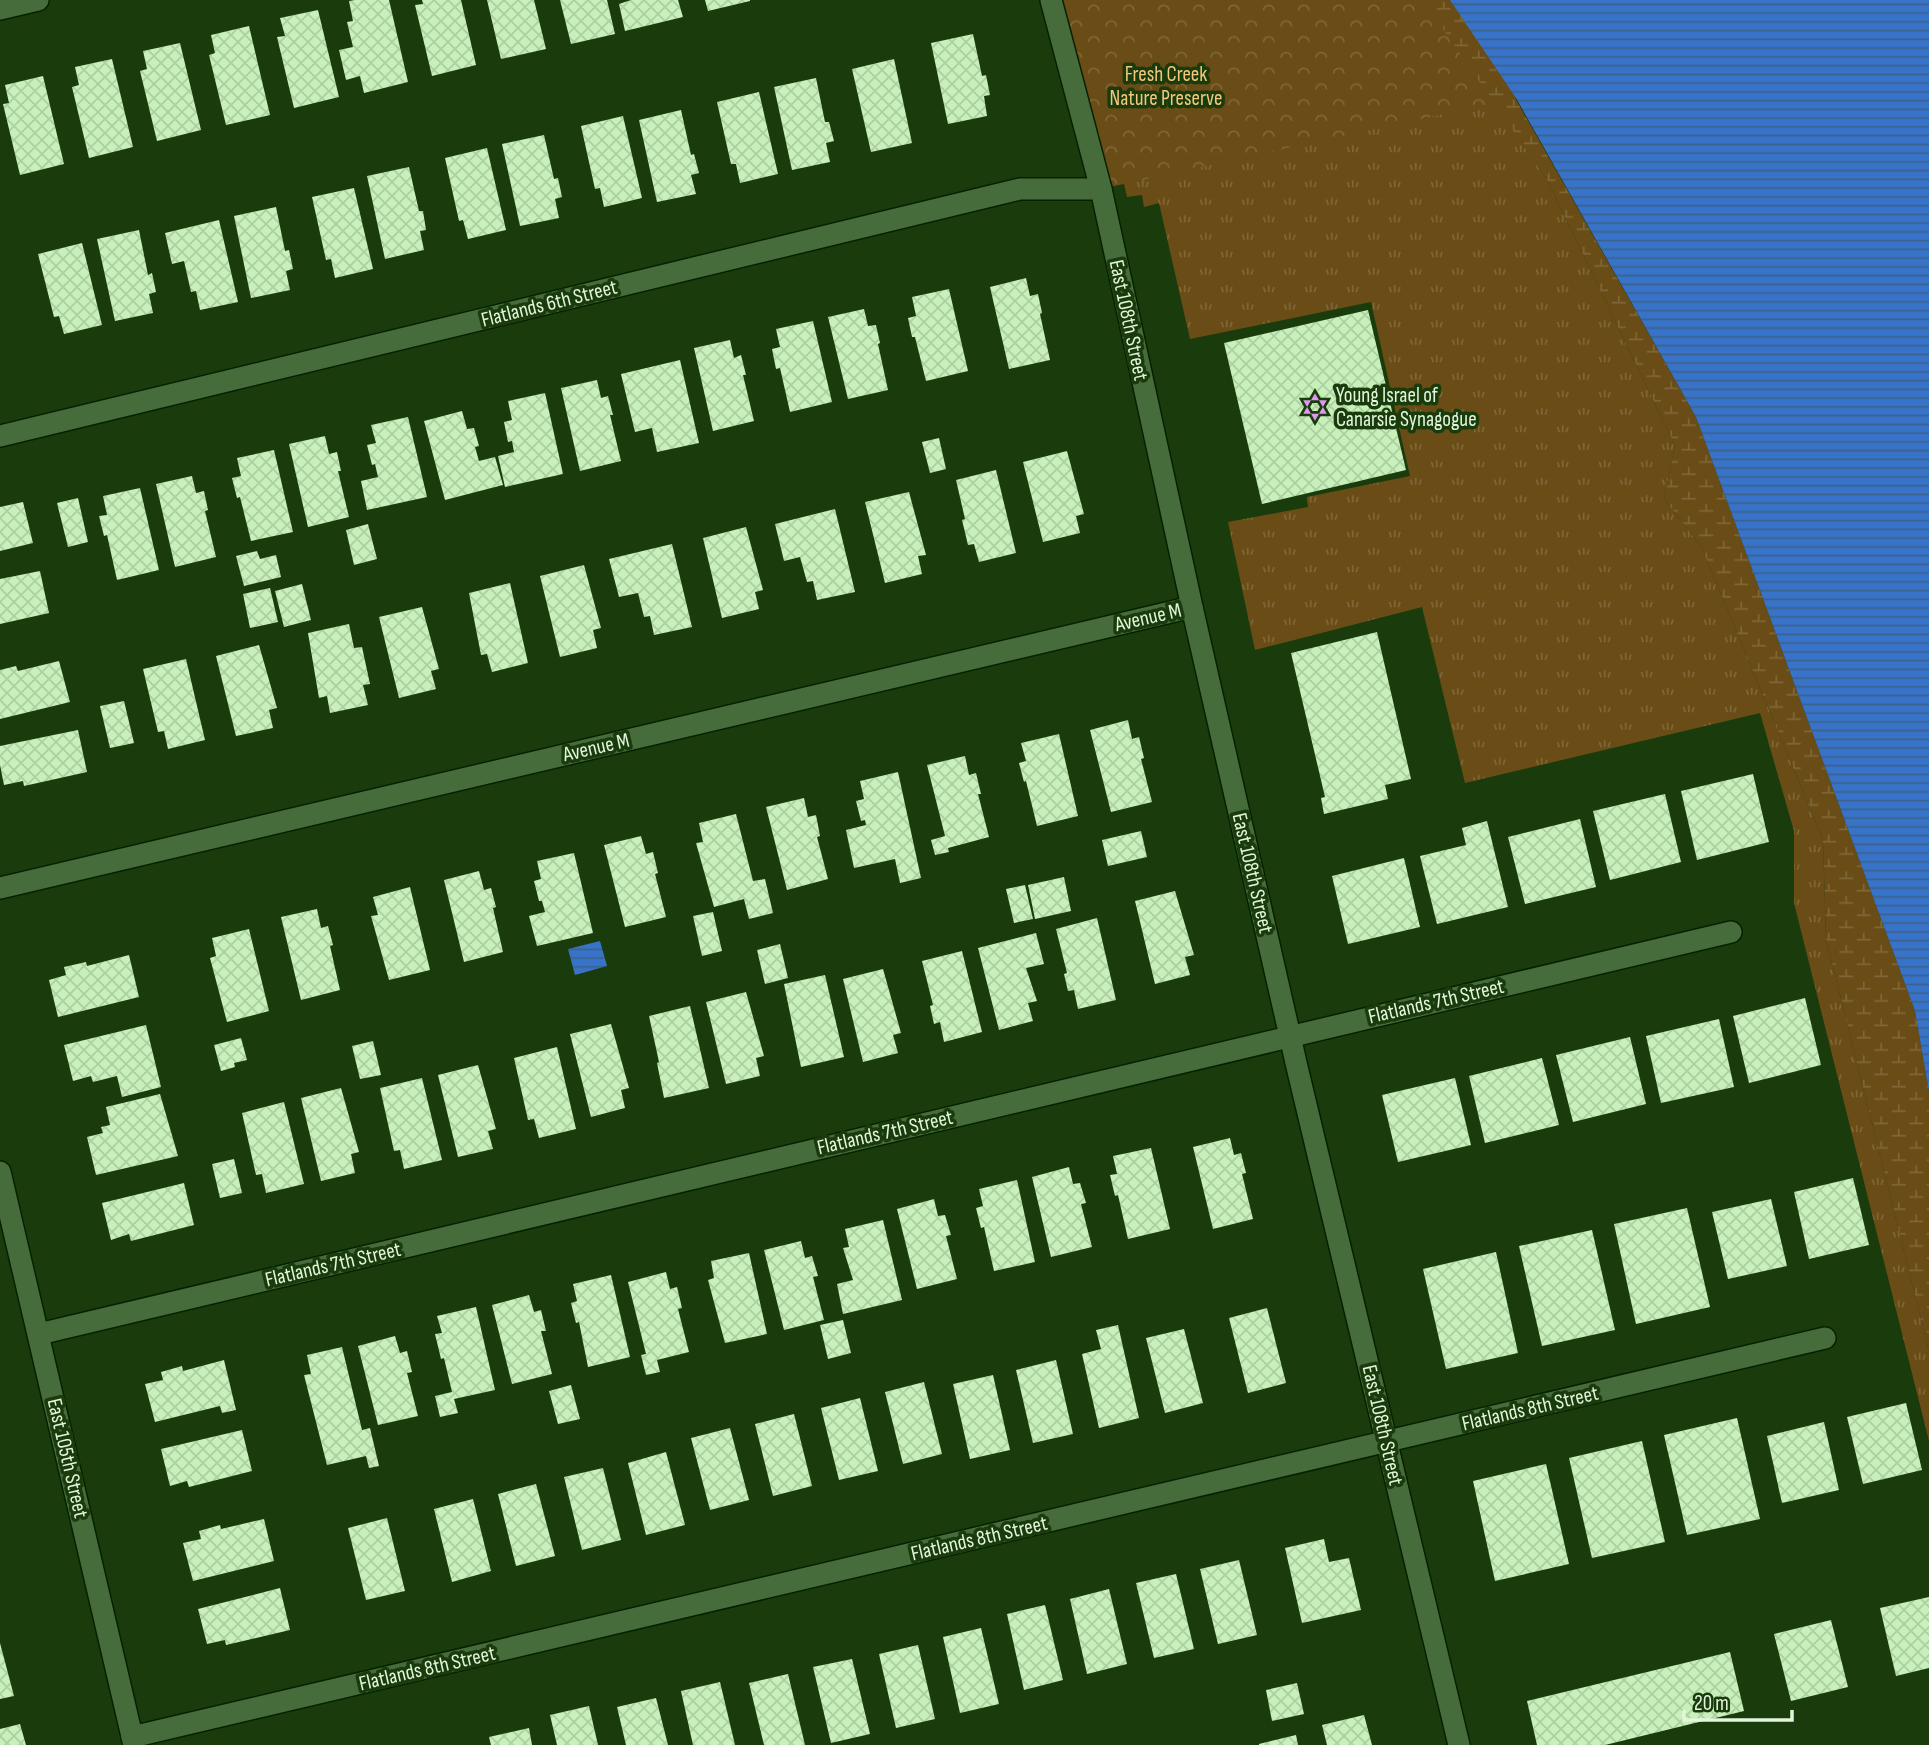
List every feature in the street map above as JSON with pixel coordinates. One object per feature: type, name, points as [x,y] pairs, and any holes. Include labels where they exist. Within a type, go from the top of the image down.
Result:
[{"type":"street","points":[[0,9],[38,0]]},
{"type":"street","name":"East 108th Street","points":[[1051,0],[1101,189],[1192,607],[1290,1035],[1459,1745]]},
{"type":"street","name":"Flatlands 6th Street","points":[[0,436],[1020,189],[1101,189]]},
{"type":"street","name":"Avenue M","points":[[0,888],[1192,607]]},
{"type":"street","name":"Flatlands 7th Street","points":[[39,1334],[1731,932]]},
{"type":"street","name":"East 105th Street","points":[[0,1172],[133,1741]]},
{"type":"street","name":"Flatlands 8th Street","points":[[133,1741],[1825,1338]]},
{"type":"green space","name":"Fresh Creek Nature Preserve","points":[[1055,0],[1490,0],[1549,91],[1101,189]]},
{"type":"green space","points":[[1083,0],[1466,60],[1547,180],[1675,445],[1664,499],[1701,546],[1823,840],[1826,939],[1929,1351],[1929,1441],[1794,903],[1794,831],[1760,713],[1465,783],[1422,607],[1255,650],[1228,522],[1308,507],[1307,497],[1410,476],[1371,302],[1190,339],[1159,203],[1144,207],[1142,195],[1127,197]]},
{"type":"green space","points":[[1423,0],[1450,0],[1515,98],[1696,417],[1915,1011],[1929,1092],[1929,1351],[1826,939],[1823,840],[1701,546],[1664,499],[1675,445],[1547,180]]},
{"type":"water","points":[[1450,0],[1929,0],[1929,1092],[1915,1011],[1696,417],[1516,98]]},
{"type":"water","points":[[600,941],[607,966],[575,975],[568,949]]},
{"type":"building","points":[[389,0],[408,82],[364,93],[360,76],[346,80],[339,50],[353,47],[347,22],[353,21],[349,1]]},
{"type":"building","points":[[422,0],[461,0],[476,65],[432,76],[415,5],[423,4]]},
{"type":"building","points":[[487,0],[534,0],[546,49],[501,59]]},
{"type":"building","points":[[560,0],[607,0],[615,34],[571,44]]},
{"type":"building","points":[[631,0],[678,0],[683,17],[625,31],[619,4]]},
{"type":"building","points":[[705,0],[750,0],[750,1],[708,11]]},
{"type":"building","points":[[318,10],[339,97],[294,108],[277,37],[285,36],[280,18]]},
{"type":"building","points":[[249,26],[270,115],[226,125],[209,55],[215,53],[211,35]]},
{"type":"building","points":[[973,34],[982,76],[986,75],[990,95],[984,96],[987,116],[948,124],[931,43]]},
{"type":"building","points":[[180,43],[201,130],[157,141],[140,71],[147,69],[143,51]]},
{"type":"building","points":[[112,59],[133,147],[89,158],[72,87],[79,85],[75,67]]},
{"type":"building","points":[[894,59],[912,143],[871,152],[852,69]]},
{"type":"building","points":[[43,76],[64,164],[20,175],[3,104],[9,103],[5,85]]},
{"type":"building","points":[[816,78],[825,122],[829,122],[834,141],[826,143],[830,162],[792,170],[774,87]]},
{"type":"building","points":[[759,92],[778,174],[740,183],[736,164],[731,164],[717,102]]},
{"type":"building","points":[[681,110],[691,155],[694,154],[699,173],[691,175],[696,194],[657,202],[639,120]]},
{"type":"building","points":[[623,116],[642,198],[604,207],[600,188],[595,189],[581,126]]},
{"type":"building","points":[[544,135],[554,179],[558,178],[562,197],[555,199],[559,218],[520,226],[502,144]]},
{"type":"building","points":[[487,148],[506,230],[468,239],[463,220],[459,221],[445,158]]},
{"type":"building","points":[[409,167],[419,211],[423,211],[426,230],[420,231],[424,250],[385,259],[367,176]]},
{"type":"building","points":[[354,188],[373,269],[335,278],[331,259],[326,260],[312,197]]},
{"type":"building","points":[[276,207],[285,251],[289,250],[293,269],[286,271],[290,290],[251,298],[234,216]]},
{"type":"building","points":[[219,220],[238,302],[200,310],[196,291],[191,292],[184,261],[172,264],[165,233]]},
{"type":"building","points":[[139,230],[148,275],[152,273],[156,292],[149,294],[153,313],[115,321],[97,239]]},
{"type":"building","points":[[82,243],[102,325],[64,334],[59,316],[54,317],[38,254]]},
{"type":"building","points":[[1026,278],[1030,296],[1038,294],[1050,360],[1009,369],[990,287]]},
{"type":"building","points":[[949,289],[968,371],[926,381],[908,318],[916,316],[912,297]]},
{"type":"building","points":[[864,309],[868,326],[876,325],[888,390],[848,399],[828,317]]},
{"type":"building","name":"Young Israel of Canarsie Synagogue","points":[[1368,310],[1406,470],[1262,504],[1224,343]]},
{"type":"building","points":[[813,321],[832,402],[790,412],[780,368],[776,369],[772,349],[780,347],[776,329]]},
{"type":"building","points":[[730,340],[734,358],[741,355],[754,421],[713,431],[694,348]]},
{"type":"building","points":[[680,360],[699,443],[657,452],[652,428],[635,432],[621,374]]},
{"type":"building","points":[[597,380],[601,398],[608,396],[621,461],[580,471],[561,388]]},
{"type":"building","points":[[545,393],[563,474],[505,487],[498,456],[514,452],[512,441],[508,442],[504,422],[512,420],[508,401]]},
{"type":"building","points":[[462,411],[467,429],[474,428],[479,446],[475,447],[479,461],[495,457],[503,485],[445,500],[424,421]]},
{"type":"building","points":[[408,417],[427,497],[367,510],[361,481],[378,477],[367,445],[376,443],[371,425]]},
{"type":"building","points":[[325,436],[329,454],[337,452],[341,471],[338,471],[349,517],[308,527],[289,444]]},
{"type":"building","points":[[939,438],[946,469],[930,473],[922,442]]},
{"type":"building","points":[[274,450],[293,532],[251,541],[240,497],[237,498],[232,478],[241,476],[237,458]]},
{"type":"building","points":[[1067,451],[1084,514],[1076,516],[1080,533],[1043,542],[1023,462]]},
{"type":"building","points":[[996,470],[1016,553],[979,562],[974,544],[968,545],[956,480]]},
{"type":"building","points":[[192,476],[196,493],[204,491],[208,510],[205,511],[216,557],[175,567],[156,484]]},
{"type":"building","points":[[140,488],[159,570],[117,580],[107,535],[104,536],[99,516],[107,515],[103,496]]},
{"type":"building","points":[[909,492],[926,555],[918,556],[922,574],[885,583],[865,502]]},
{"type":"building","points":[[78,498],[88,542],[68,547],[57,503]]},
{"type":"building","points":[[23,502],[33,543],[0,551],[0,507]]},
{"type":"building","points":[[835,509],[855,592],[817,600],[813,581],[807,582],[800,557],[784,561],[775,524]]},
{"type":"building","points":[[368,524],[377,559],[354,565],[346,530]]},
{"type":"building","points":[[746,527],[763,590],[755,592],[759,609],[722,618],[703,538]]},
{"type":"building","points":[[672,544],[692,627],[654,635],[650,616],[644,617],[638,593],[619,597],[609,559]]},
{"type":"building","points":[[257,551],[260,559],[276,555],[281,577],[244,586],[236,556]]},
{"type":"building","points":[[584,565],[601,628],[593,630],[597,648],[560,657],[540,576]]},
{"type":"building","points":[[40,571],[49,613],[0,624],[0,579]]},
{"type":"building","points":[[510,583],[528,663],[492,672],[487,654],[481,655],[469,593]]},
{"type":"building","points":[[302,584],[311,620],[284,627],[275,591]]},
{"type":"building","points":[[270,588],[278,622],[250,628],[243,594]]},
{"type":"building","points":[[422,607],[439,669],[431,671],[436,689],[399,698],[379,617]]},
{"type":"building","points":[[349,624],[354,648],[362,647],[370,684],[363,685],[368,705],[330,713],[327,696],[319,698],[308,633]]},
{"type":"building","points":[[1377,632],[1411,779],[1385,785],[1388,799],[1324,814],[1321,798],[1325,797],[1291,653]]},
{"type":"building","points":[[259,645],[277,708],[269,710],[273,728],[236,736],[216,656]]},
{"type":"building","points":[[186,659],[205,740],[168,749],[164,731],[158,732],[143,669]]},
{"type":"building","points":[[59,661],[70,702],[0,719],[0,670],[16,666],[18,671]]},
{"type":"building","points":[[124,701],[134,743],[110,748],[100,706]]},
{"type":"building","points":[[1128,720],[1132,739],[1139,737],[1144,758],[1141,759],[1152,802],[1111,812],[1090,730]]},
{"type":"building","points":[[78,730],[87,772],[24,786],[23,781],[4,785],[0,746]]},
{"type":"building","points":[[1059,734],[1078,816],[1037,826],[1019,763],[1026,761],[1021,743]]},
{"type":"building","points":[[965,756],[969,775],[976,773],[981,794],[978,794],[989,837],[948,848],[949,852],[935,855],[931,840],[945,836],[927,765]]},
{"type":"building","points":[[898,772],[921,878],[900,883],[895,859],[854,868],[846,830],[866,825],[865,820],[861,821],[856,801],[864,799],[860,781]]},
{"type":"building","points":[[1753,774],[1769,842],[1697,860],[1681,791]]},
{"type":"building","points":[[1665,794],[1681,862],[1610,880],[1593,811]]},
{"type":"building","points":[[804,798],[808,817],[816,815],[820,836],[817,837],[828,879],[787,890],[766,807]]},
{"type":"building","points":[[736,814],[753,881],[765,879],[773,913],[749,919],[744,899],[714,907],[696,843],[703,842],[699,823]]},
{"type":"building","points":[[1580,819],[1596,887],[1525,904],[1508,837]]},
{"type":"building","points":[[1487,821],[1508,907],[1437,924],[1420,856],[1466,845],[1462,828]]},
{"type":"building","points":[[1141,831],[1147,857],[1108,866],[1102,840]]},
{"type":"building","points":[[641,836],[646,854],[653,852],[658,873],[655,874],[666,917],[625,927],[604,845]]},
{"type":"building","points":[[574,853],[593,933],[537,946],[529,916],[545,912],[534,881],[541,879],[537,861]]},
{"type":"building","points":[[1404,858],[1420,927],[1348,944],[1332,876]]},
{"type":"building","points":[[479,871],[484,890],[491,888],[503,952],[464,962],[444,880]]},
{"type":"building","points":[[1064,877],[1071,911],[1035,919],[1028,885]]},
{"type":"building","points":[[1025,885],[1033,919],[1014,923],[1006,889]]},
{"type":"building","points":[[410,887],[430,970],[389,980],[371,916],[378,915],[373,897]]},
{"type":"building","points":[[1175,891],[1194,955],[1185,957],[1190,975],[1155,984],[1135,901]]},
{"type":"building","points":[[317,909],[321,928],[328,926],[340,990],[301,1000],[281,917]]},
{"type":"building","points":[[713,912],[722,951],[702,956],[693,916]]},
{"type":"building","points":[[1097,918],[1116,1000],[1078,1009],[1074,990],[1068,991],[1064,974],[1067,973],[1056,929]]},
{"type":"building","points":[[249,929],[269,1011],[227,1022],[210,958],[216,956],[212,938]]},
{"type":"building","points":[[1036,933],[1044,964],[1026,968],[1037,1001],[1028,1003],[1033,1021],[999,1030],[978,948]]},
{"type":"building","points":[[780,944],[788,978],[765,984],[757,950]]},
{"type":"building","points":[[962,951],[982,1032],[944,1042],[940,1022],[934,1024],[930,1006],[933,1005],[922,961]]},
{"type":"building","points":[[129,955],[139,997],[58,1017],[49,980],[66,975],[64,967],[86,962],[87,966]]},
{"type":"building","points":[[883,969],[901,1033],[893,1035],[898,1053],[863,1062],[843,979]]},
{"type":"building","points":[[825,975],[844,1057],[801,1067],[784,984]]},
{"type":"building","points":[[746,992],[764,1056],[756,1058],[760,1076],[726,1084],[706,1002]]},
{"type":"building","points":[[1805,998],[1821,1065],[1749,1083],[1733,1016]]},
{"type":"building","points":[[690,1006],[709,1088],[664,1098],[649,1016]]},
{"type":"building","points":[[1719,1019],[1734,1087],[1661,1103],[1646,1036]]},
{"type":"building","points":[[611,1024],[629,1088],[621,1090],[625,1108],[591,1117],[570,1034]]},
{"type":"building","points":[[146,1025],[161,1087],[122,1097],[117,1076],[93,1082],[91,1076],[73,1081],[64,1045]]},
{"type":"building","points":[[1630,1037],[1646,1104],[1573,1122],[1556,1055]]},
{"type":"building","points":[[241,1038],[247,1060],[234,1063],[235,1067],[221,1071],[214,1045]]},
{"type":"building","points":[[373,1041],[381,1075],[360,1079],[352,1046]]},
{"type":"building","points":[[557,1047],[576,1129],[539,1138],[534,1119],[528,1120],[514,1058]]},
{"type":"building","points":[[1542,1058],[1559,1125],[1485,1143],[1469,1076]]},
{"type":"building","points":[[478,1065],[496,1129],[488,1131],[493,1149],[458,1157],[438,1075]]},
{"type":"building","points":[[422,1078],[442,1160],[404,1169],[400,1150],[394,1151],[380,1088]]},
{"type":"building","points":[[1455,1078],[1471,1145],[1398,1162],[1382,1095]]},
{"type":"building","points":[[341,1088],[359,1152],[351,1154],[355,1173],[321,1181],[301,1098]]},
{"type":"building","points":[[160,1094],[178,1156],[96,1175],[87,1137],[103,1133],[101,1127],[110,1125],[106,1107]]},
{"type":"building","points":[[284,1102],[304,1184],[266,1193],[262,1174],[256,1175],[242,1113]]},
{"type":"building","points":[[1230,1138],[1234,1155],[1241,1153],[1246,1173],[1242,1174],[1253,1219],[1213,1229],[1193,1147]]},
{"type":"building","points":[[1151,1148],[1170,1229],[1128,1239],[1118,1195],[1115,1196],[1110,1175],[1117,1174],[1113,1156]]},
{"type":"building","points":[[234,1159],[242,1193],[220,1198],[212,1164]]},
{"type":"building","points":[[1069,1167],[1073,1184],[1080,1183],[1086,1203],[1081,1204],[1092,1247],[1051,1257],[1032,1177]]},
{"type":"building","points":[[1853,1178],[1869,1245],[1809,1259],[1794,1192]]},
{"type":"building","points":[[1017,1180],[1035,1262],[994,1271],[984,1227],[981,1228],[976,1208],[983,1206],[979,1189]]},
{"type":"building","points":[[184,1183],[194,1225],[131,1241],[129,1234],[111,1240],[102,1203]]},
{"type":"building","points":[[934,1199],[938,1216],[945,1215],[951,1235],[946,1236],[957,1279],[917,1289],[897,1209]]},
{"type":"building","points":[[1771,1199],[1787,1266],[1728,1279],[1712,1212]]},
{"type":"building","points":[[1687,1208],[1710,1307],[1636,1324],[1614,1224]]},
{"type":"building","points":[[883,1220],[902,1300],[843,1314],[837,1284],[853,1280],[843,1248],[849,1247],[845,1229]]},
{"type":"building","points":[[1592,1230],[1615,1330],[1542,1346],[1519,1246]]},
{"type":"building","points":[[801,1241],[805,1258],[812,1256],[818,1276],[813,1277],[824,1320],[784,1330],[764,1250]]},
{"type":"building","points":[[1496,1252],[1518,1353],[1446,1369],[1423,1269]]},
{"type":"building","points":[[749,1253],[767,1334],[725,1343],[708,1280],[714,1278],[711,1261]]},
{"type":"building","points":[[666,1272],[670,1289],[677,1287],[682,1308],[678,1309],[689,1352],[657,1360],[660,1372],[646,1375],[641,1355],[646,1354],[628,1282]]},
{"type":"building","points":[[611,1275],[630,1357],[588,1367],[579,1322],[576,1323],[571,1303],[577,1301],[573,1284]]},
{"type":"building","points":[[529,1295],[534,1312],[541,1310],[546,1331],[541,1331],[552,1374],[512,1384],[492,1305]]},
{"type":"building","points":[[476,1307],[495,1390],[454,1399],[458,1413],[440,1417],[435,1396],[452,1392],[435,1334],[442,1333],[437,1316]]},
{"type":"building","points":[[1267,1308],[1286,1383],[1248,1393],[1229,1318]]},
{"type":"building","points":[[843,1320],[851,1353],[828,1359],[820,1325]]},
{"type":"building","points":[[1118,1325],[1139,1418],[1099,1428],[1082,1354],[1101,1349],[1096,1330]]},
{"type":"building","points":[[1184,1329],[1203,1403],[1165,1413],[1146,1338]]},
{"type":"building","points":[[395,1336],[400,1353],[407,1351],[412,1372],[407,1373],[418,1416],[378,1425],[358,1346]]},
{"type":"building","points":[[342,1347],[362,1430],[370,1428],[379,1466],[369,1468],[366,1456],[327,1465],[304,1375],[311,1374],[307,1355]]},
{"type":"building","points":[[224,1360],[236,1410],[222,1413],[220,1406],[155,1422],[145,1384],[163,1380],[161,1372],[182,1366],[183,1371]]},
{"type":"building","points":[[1056,1360],[1073,1434],[1033,1443],[1016,1370]]},
{"type":"building","points":[[993,1375],[1010,1450],[970,1459],[953,1384]]},
{"type":"building","points":[[924,1382],[942,1454],[903,1464],[885,1392]]},
{"type":"building","points":[[571,1385],[580,1419],[558,1424],[549,1391]]},
{"type":"building","points":[[860,1398],[878,1471],[839,1480],[821,1408]]},
{"type":"building","points":[[1906,1403],[1922,1470],[1863,1484],[1847,1417]]},
{"type":"building","points":[[794,1414],[812,1486],[773,1496],[755,1424]]},
{"type":"building","points":[[1737,1418],[1760,1519],[1687,1535],[1664,1435]]},
{"type":"building","points":[[1824,1422],[1839,1490],[1782,1503],[1767,1436]]},
{"type":"building","points":[[730,1428],[749,1500],[710,1510],[691,1438]]},
{"type":"building","points":[[242,1430],[252,1471],[189,1487],[187,1481],[170,1486],[161,1449]]},
{"type":"building","points":[[1642,1441],[1665,1542],[1592,1558],[1569,1458]]},
{"type":"building","points":[[666,1452],[685,1525],[646,1535],[628,1463]]},
{"type":"building","points":[[1546,1464],[1569,1564],[1495,1581],[1473,1481]]},
{"type":"building","points":[[603,1468],[621,1540],[582,1550],[564,1477]]},
{"type":"building","points":[[536,1484],[555,1556],[516,1566],[498,1494]]},
{"type":"building","points":[[473,1499],[491,1571],[452,1582],[434,1509]]},
{"type":"building","points":[[387,1518],[405,1591],[366,1600],[348,1528]]},
{"type":"building","points":[[264,1519],[274,1561],[193,1581],[183,1543],[201,1539],[199,1531]]},
{"type":"building","points":[[1324,1539],[1329,1562],[1349,1558],[1361,1610],[1302,1623],[1285,1548]]},
{"type":"building","points":[[1239,1560],[1257,1635],[1218,1644],[1200,1569]]},
{"type":"building","points":[[1176,1574],[1194,1649],[1154,1658],[1136,1583]]},
{"type":"building","points":[[280,1588],[290,1630],[226,1645],[225,1640],[207,1644],[198,1609]]},
{"type":"building","points":[[1109,1589],[1127,1664],[1087,1674],[1070,1599]]},
{"type":"building","points":[[1929,1597],[1929,1668],[1896,1676],[1880,1608]]},
{"type":"building","points":[[1045,1605],[1063,1680],[1024,1690],[1007,1614]]},
{"type":"building","points":[[1831,1620],[1848,1687],[1791,1701],[1774,1634]]},
{"type":"building","points":[[981,1628],[999,1704],[960,1713],[943,1637]]},
{"type":"building","points":[[0,1643],[14,1696],[0,1699]]},
{"type":"building","points":[[918,1645],[935,1719],[896,1728],[879,1654]]},
{"type":"building","points":[[1730,1652],[1744,1711],[1605,1745],[1537,1745],[1527,1701]]},
{"type":"building","points":[[852,1659],[870,1734],[831,1743],[813,1667]]},
{"type":"building","points":[[788,1674],[805,1745],[764,1745],[749,1683]]},
{"type":"building","points":[[720,1682],[735,1745],[693,1745],[681,1691]]},
{"type":"building","points":[[1297,1683],[1304,1714],[1272,1721],[1266,1690]]},
{"type":"building","points":[[656,1698],[668,1745],[626,1745],[617,1707]]},
{"type":"building","points":[[589,1706],[598,1745],[557,1745],[550,1715]]},
{"type":"building","points":[[1364,1715],[1372,1745],[1327,1745],[1322,1725]]},
{"type":"building","points":[[20,1724],[26,1745],[0,1745],[0,1729]]},
{"type":"building","points":[[529,1728],[532,1745],[491,1745],[489,1737]]},
{"type":"building","points":[[1296,1735],[1298,1745],[1259,1745],[1259,1744]]},
{"type":"place","name":"Young Israel of Canarsie Synagogue","points":[[1315,407]]}]
